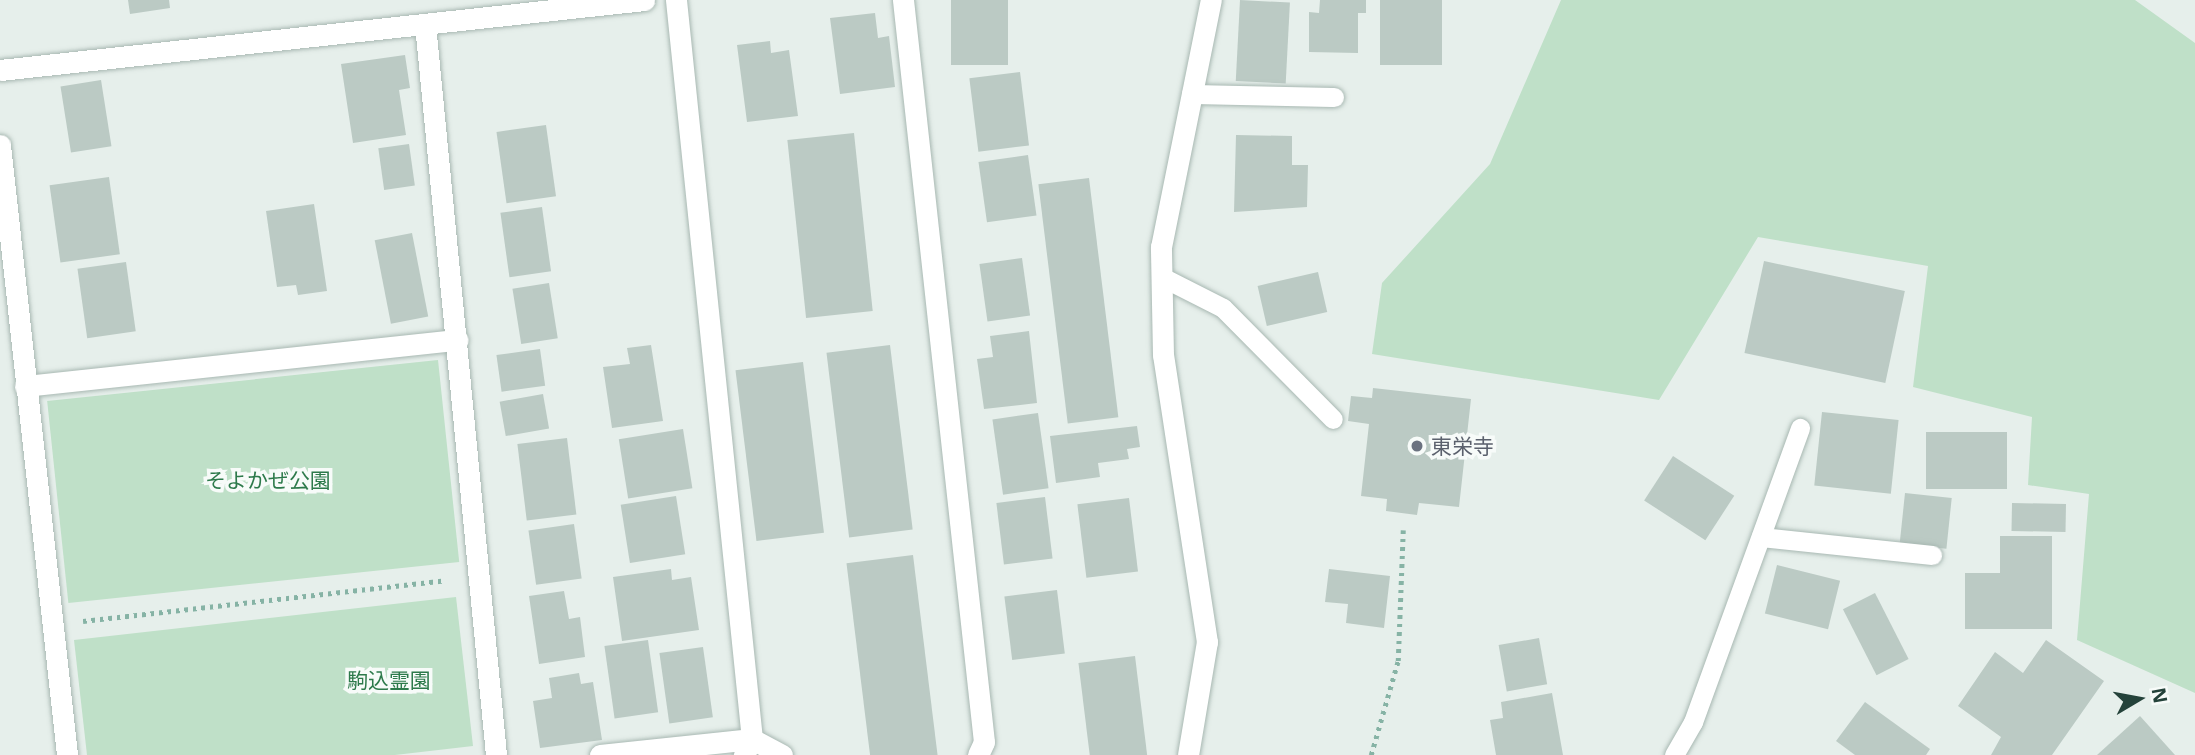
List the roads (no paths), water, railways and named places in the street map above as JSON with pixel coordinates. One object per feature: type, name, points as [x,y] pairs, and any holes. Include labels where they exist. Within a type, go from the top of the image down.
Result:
[{"type":"street","points":[[0,70],[644,0]]},
{"type":"street","points":[[676,0],[748,747]]},
{"type":"street","points":[[902,0],[984,742],[978,755]]},
{"type":"street","points":[[1188,755],[1207,642],[1163,355],[1162,277],[1191,94],[1211,0]]},
{"type":"street","points":[[425,24],[482,576],[496,755]]},
{"type":"street","points":[[0,145],[67,755]]},
{"type":"street","points":[[25,386],[458,340]]},
{"type":"street","points":[[600,755],[748,747],[782,755]]},
{"type":"lane","points":[[1191,94],[1334,97]]},
{"type":"lane","points":[[1162,277],[1223,308],[1333,419]]},
{"type":"lane","points":[[1674,755],[1693,722],[1800,428]]},
{"type":"lane","points":[[1761,537],[1932,555]]},
{"type":"place","name":"東栄寺","points":[[1417,446]]},
{"type":"park label","name":"そよかぜ公園","points":[[268,480]]},
{"type":"park label","name":"駒込霊園","points":[[389,680]]}]
